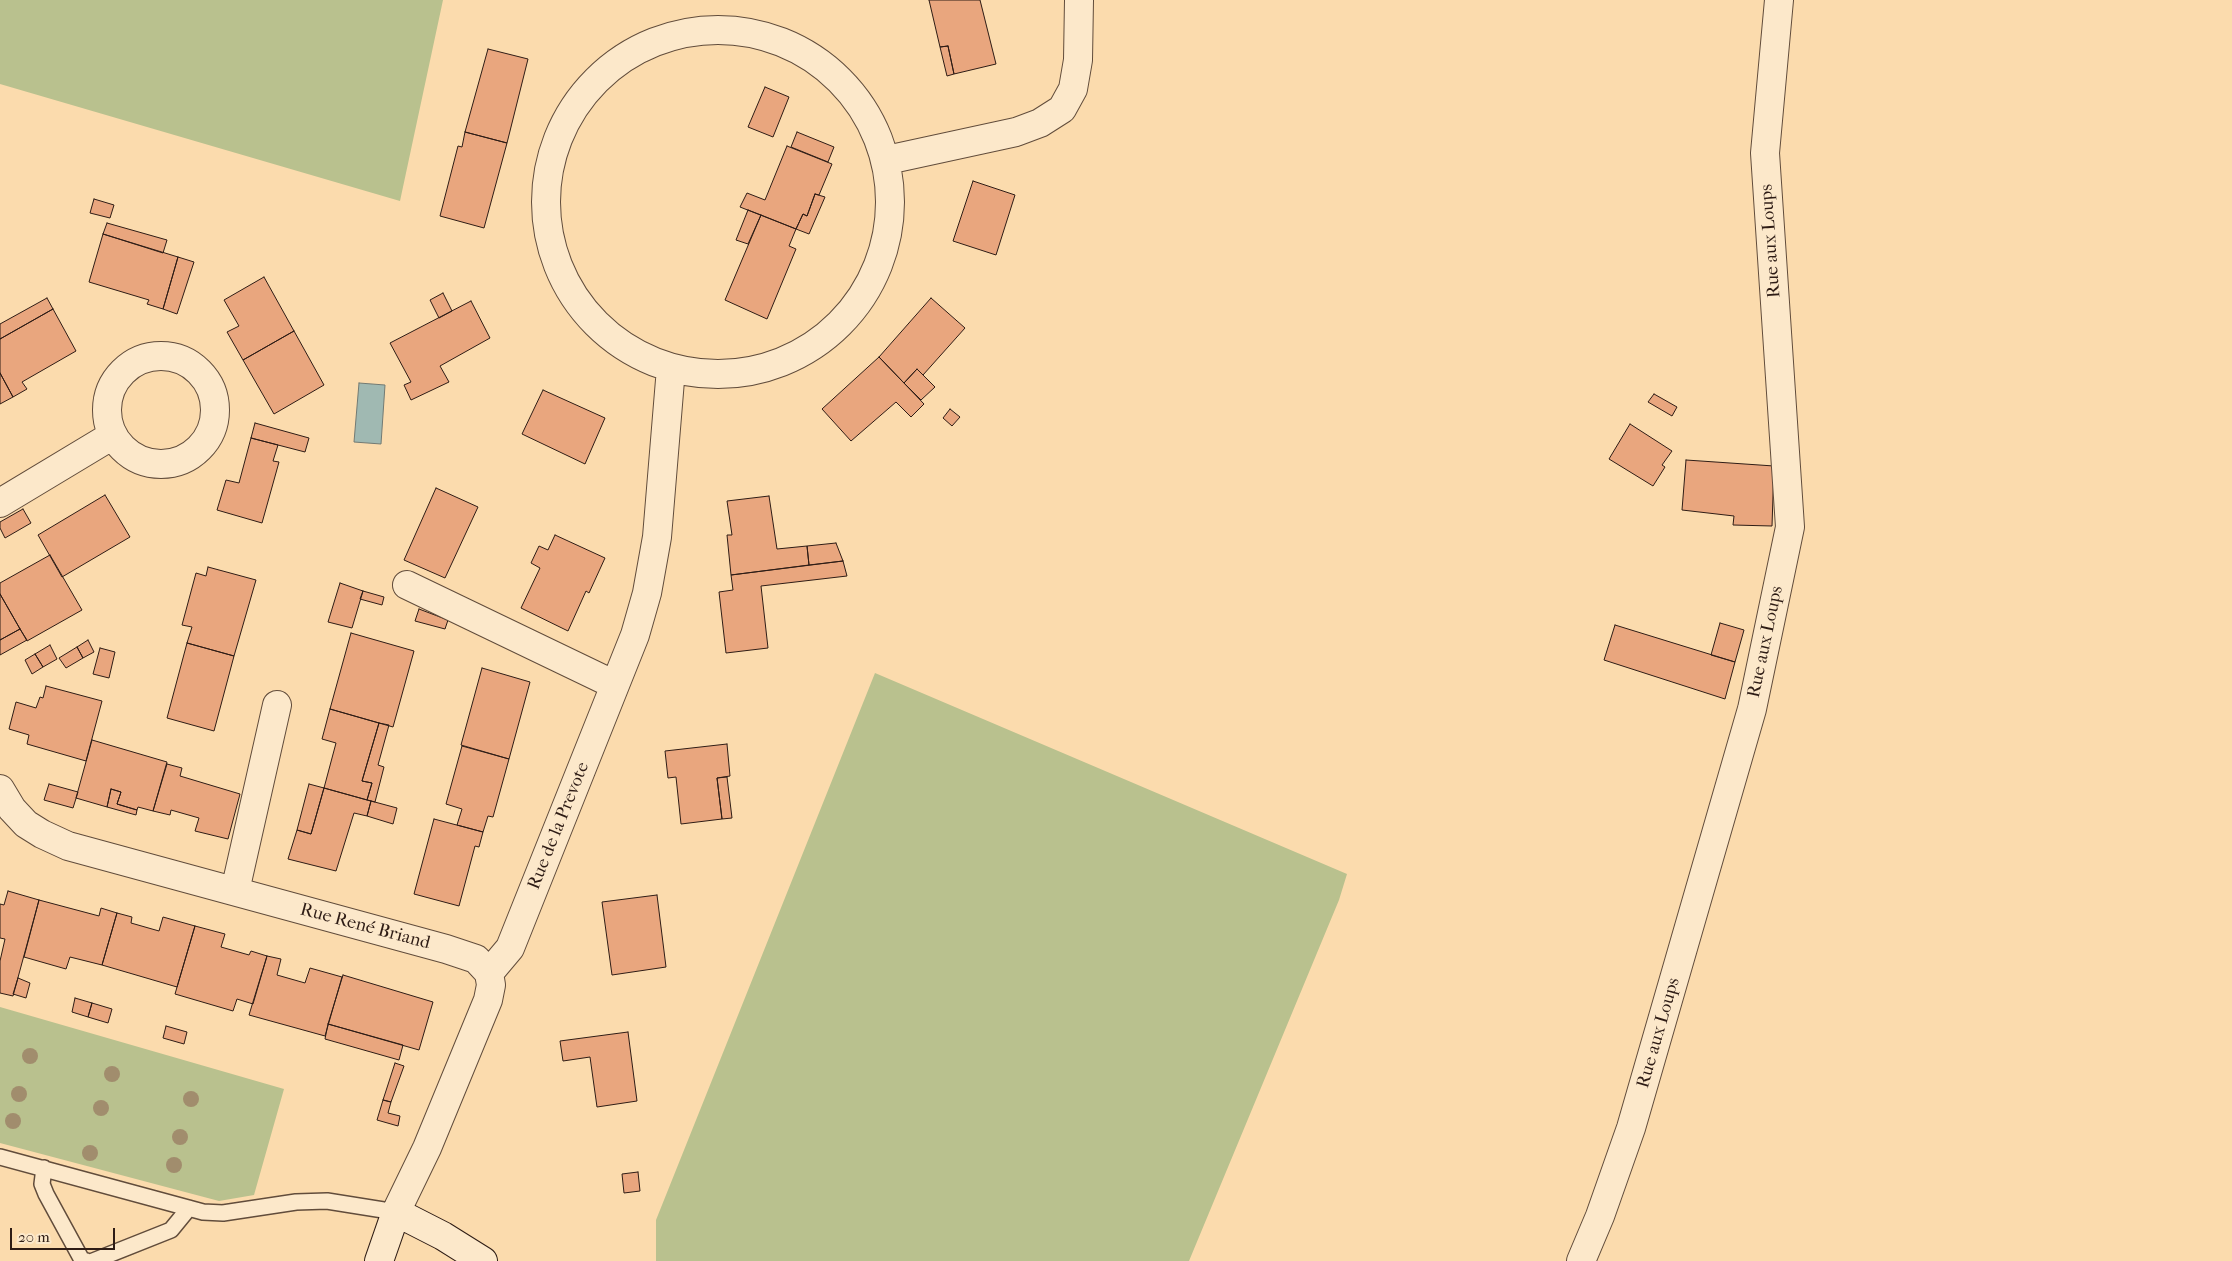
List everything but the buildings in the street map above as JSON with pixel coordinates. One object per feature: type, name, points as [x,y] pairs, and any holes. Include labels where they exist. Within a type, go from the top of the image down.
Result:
[{"type":"street","points":[[887,160],[1016,132],[1040,123],[1062,109],[1073,89],[1078,60],[1079,0]]},
{"type":"street","name":"Rue aux Loups","points":[[1581,1261],[1600,1216],[1632,1128],[1752,709],[1790,528],[1765,153],[1773,3]]},
{"type":"street","points":[[699,29],[747,29],[790,43],[824,64],[849,90],[867,116],[887,160],[891,196],[889,226],[875,275],[862,299],[844,321],[820,342],[787,361],[754,372],[714,375],[671,368],[639,356],[620,344],[599,326],[579,301],[559,265],[549,233],[547,200],[549,166],[562,127],[577,100],[601,72],[636,49],[671,35],[699,29]]},
{"type":"street","name":"Rue de la Prevote","points":[[489,973],[510,948],[635,636],[647,592],[657,537],[671,368]]},
{"type":"street","points":[[0,503],[113,435]]},
{"type":"street","points":[[407,585],[615,685]]},
{"type":"street","points":[[235,891],[277,705]]},
{"type":"street","name":"Rue René Briand","points":[[0,789],[12,809],[26,824],[68,846],[476,959],[489,973]]},
{"type":"street","points":[[378,1261],[396,1212],[427,1148],[488,1000],[492,985],[489,973]]},
{"type":"street","points":[[396,1212],[443,1236],[483,1261]]},
{"type":"lane","points":[[0,1157],[203,1212],[223,1213],[296,1202],[327,1201],[396,1212]]},
{"type":"lane","points":[[44,1168],[42,1184],[46,1194],[86,1261],[171,1230],[188,1208]]},
{"type":"green space","points":[[0,0],[443,0],[400,201],[0,84]]},
{"type":"green space","points":[[875,673],[1347,874],[1339,900],[1189,1261],[656,1261],[656,1220]]},
{"type":"green space","points":[[0,1007],[284,1089],[254,1195],[219,1201],[0,1143]]},
{"type":"water","points":[[359,383],[385,385],[381,444],[354,442]]}]
